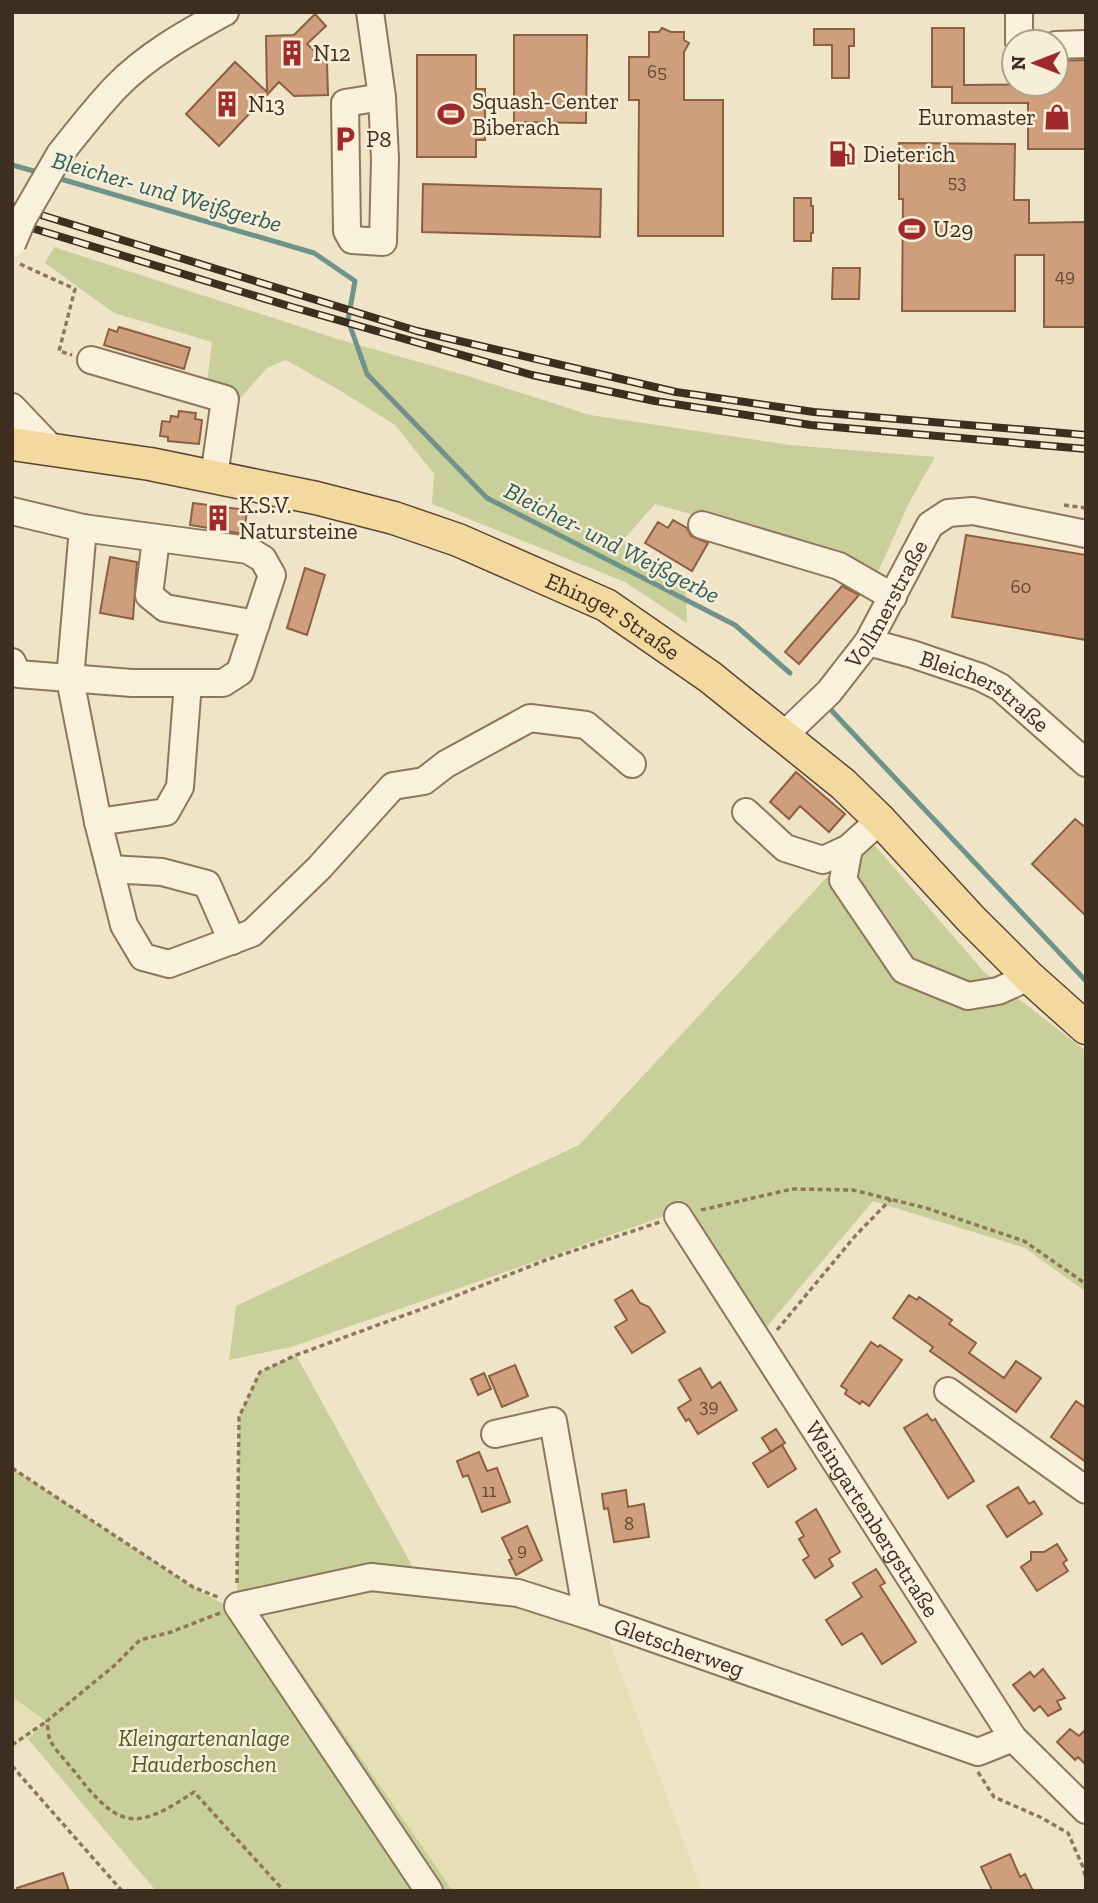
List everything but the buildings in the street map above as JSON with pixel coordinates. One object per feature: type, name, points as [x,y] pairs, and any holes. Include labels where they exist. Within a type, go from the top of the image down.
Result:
[{"type":"main road","name":"Ehinger Straße","points":[[12,444],[150,464],[316,498],[394,519],[458,540],[606,605],[710,677],[843,784],[865,834],[971,919],[1086,1028]]},
{"type":"street","points":[[12,244],[23,218],[60,155],[118,85],[152,56],[191,30],[225,12]]},
{"type":"street","points":[[370,12],[382,97],[385,159],[383,242],[352,240],[347,231],[345,103],[382,97]]},
{"type":"street","points":[[91,360],[225,399],[214,477]]},
{"type":"street","points":[[12,407],[52,449]]},
{"type":"street","points":[[12,511],[83,528],[248,550],[263,559],[272,575],[240,672],[223,683],[70,679],[14,670]]},
{"type":"street","name":"Vollmerstraße","points":[[784,734],[829,692],[868,642],[930,525],[948,513],[973,511],[1086,534]]},
{"type":"street","points":[[702,525],[839,566],[893,597]]},
{"type":"street","points":[[83,528],[70,679],[97,822],[124,925],[143,957],[169,964],[252,933],[319,868],[393,786],[424,781],[446,764],[530,718],[586,725],[632,764]]},
{"type":"street","points":[[156,539],[149,595],[165,608],[256,624]]},
{"type":"street","name":"Bleicherstraße","points":[[868,642],[980,677],[1000,687],[1086,763]]},
{"type":"street","points":[[97,822],[166,812],[180,787],[188,683]]},
{"type":"street","points":[[746,812],[785,848],[823,860],[865,834]]},
{"type":"street","points":[[865,834],[843,880],[904,971],[968,996],[998,991],[1029,976]]},
{"type":"street","points":[[110,869],[162,872],[207,884],[232,941]]},
{"type":"street","name":"Weingartenbergstraße","points":[[678,1216],[1013,1738],[1086,1810]]},
{"type":"street","points":[[948,1391],[1086,1490]]},
{"type":"street","name":"Gletscherweg","points":[[495,1434],[553,1421],[586,1615],[978,1752]]},
{"type":"street","points":[[429,1891],[239,1606],[371,1577],[518,1592],[586,1615]]},
{"type":"street","points":[[978,1752],[1013,1738]]},
{"type":"path","points":[[12,262],[75,289],[59,351],[91,360]]},
{"type":"path","points":[[239,1606],[236,1492],[239,1417],[260,1371],[296,1355],[546,1260],[678,1216],[792,1189],[853,1190],[926,1208],[1024,1241],[1086,1284]]},
{"type":"path","points":[[763,1348],[856,1235],[891,1199]]},
{"type":"path","points":[[12,1468],[194,1587],[239,1606]]},
{"type":"path","points":[[12,1745],[47,1721],[115,1665],[140,1640],[171,1632],[239,1606]]},
{"type":"path","points":[[47,1721],[51,1741],[98,1802],[120,1817],[140,1819],[174,1805],[194,1791],[284,1891]]},
{"type":"path","points":[[978,1752],[977,1771],[994,1797],[1040,1817],[1068,1833],[1086,1880]]},
{"type":"path","points":[[12,1766],[122,1891]]},
{"type":"shaded area","points":[[348,1590],[491,1598],[608,1638],[702,1891],[453,1891],[263,1617]]},
{"type":"shaded area","points":[[12,1697],[47,1721],[12,1753]]},
{"type":"green space","points":[[54,247],[338,339],[468,376],[590,415],[790,445],[935,457],[909,503],[877,574],[841,557],[655,504],[624,539],[686,589],[687,623],[625,582],[432,504],[434,474],[395,425],[286,360],[267,368],[236,403],[207,384],[212,342],[114,313],[45,263]]},
{"type":"green space","points":[[866,835],[984,972],[1086,1051],[1086,1292],[1025,1248],[873,1201],[765,1329],[688,1208],[291,1347],[229,1360],[236,1306],[579,1145]]},
{"type":"green space","points":[[296,1355],[415,1571],[237,1595],[239,1417],[260,1372]]},
{"type":"green space","name":"Kleingartenanlage Hauderboschen","points":[[12,1468],[193,1587],[225,1605],[241,1622],[263,1617],[453,1891],[156,1891],[28,1739],[46,1721],[12,1697]]},
{"type":"waterway","name":"Bleicher- und Weißgerbe","points":[[12,165],[41,173]]},
{"type":"waterway","name":"Bleicher- und Weißgerbe","points":[[54,177],[314,253],[355,281],[348,320],[367,374],[487,498],[735,625],[790,673]]},
{"type":"waterway","name":"Bleicher- und Weißgerbe","points":[[832,711],[1086,981]]},
{"type":"railway","points":[[12,206],[417,331],[676,392],[814,412],[1086,435]]},
{"type":"railway","points":[[12,222],[292,307],[532,375],[655,401],[811,425],[1086,449]]},
{"type":"place","name":"N12","points":[[292,53]]},
{"type":"place","name":"N13","points":[[227,104]]},
{"type":"place","name":"Squash-Center Biberach","points":[[451,114]]},
{"type":"place","name":"Euromaster","points":[[1057,117]]},
{"type":"place","name":"P8","points":[[345,139]]},
{"type":"place","name":"Dieterich","points":[[842,154]]},
{"type":"place","name":"U29","points":[[912,229]]},
{"type":"place","name":"K.S.V. Natursteine","points":[[218,518]]}]
